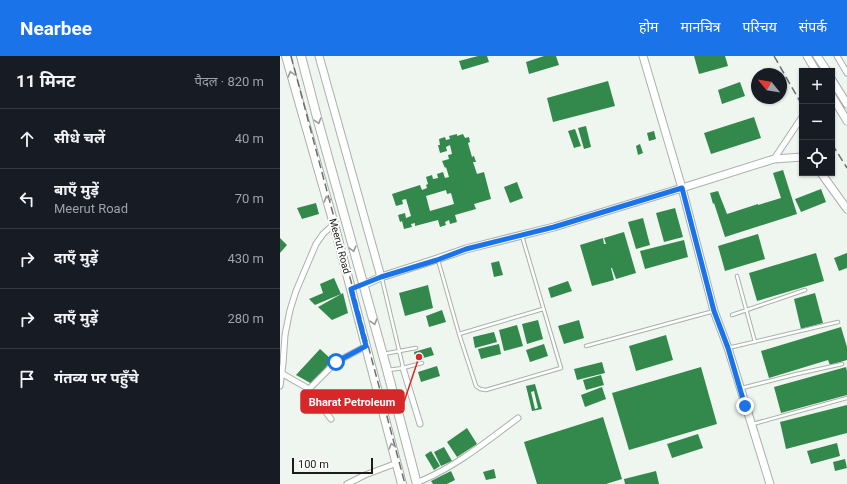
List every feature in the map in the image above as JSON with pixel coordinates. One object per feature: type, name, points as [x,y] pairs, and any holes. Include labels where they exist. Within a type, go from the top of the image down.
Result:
[{"type":"main road","name":"Meerut Road","points":[[286,56],[334,224],[402,484]]},
{"type":"main road","name":"Meerut Road","points":[[301,56],[383,354],[416,484]]},
{"type":"main road","points":[[351,289],[363,285]]},
{"type":"street","points":[[319,56],[381,277]]},
{"type":"street","points":[[643,56],[682,188],[714,311],[728,348],[770,484]]},
{"type":"street","points":[[807,56],[814,68]]},
{"type":"street","points":[[817,56],[825,68]]},
{"type":"street","points":[[837,56],[847,74]]},
{"type":"street","points":[[835,85],[847,104]]},
{"type":"street","points":[[835,101],[847,121]]},
{"type":"street","points":[[774,159],[799,122]]},
{"type":"street","points":[[363,285],[381,277],[437,260],[466,249],[521,234],[554,227],[774,159],[799,157]]},
{"type":"street","points":[[823,176],[847,209]]},
{"type":"street","points":[[280,386],[285,335],[290,310],[296,291],[316,244],[323,234],[334,224]]},
{"type":"street","points":[[280,330],[285,335]]},
{"type":"street","points":[[309,389],[336,362],[366,346]]},
{"type":"street","points":[[403,368],[420,424]]},
{"type":"street","points":[[281,373],[309,389],[331,419]]},
{"type":"street","points":[[416,484],[455,464],[518,418]]},
{"type":"street","points":[[347,484],[365,475],[397,463]]},
{"type":"lane","points":[[437,260],[476,386],[480,389],[486,390],[561,368],[521,234]]},
{"type":"lane","points":[[736,276],[755,342]]},
{"type":"lane","points":[[381,277],[403,368]]},
{"type":"lane","points":[[732,314],[805,290]]},
{"type":"lane","points":[[459,334],[543,309]]},
{"type":"lane","points":[[586,346],[714,311]]},
{"type":"lane","points":[[728,348],[838,322]]},
{"type":"lane","points":[[383,354],[416,348]]},
{"type":"lane","points":[[387,370],[422,363]]},
{"type":"lane","points":[[740,389],[842,364]]},
{"type":"lane","points":[[751,424],[847,398]]},
{"type":"building","points":[[478,56],[487,56],[489,62],[462,70],[459,61]]},
{"type":"building","points":[[544,56],[556,56],[559,65],[529,74],[526,62]]},
{"type":"building","points":[[694,56],[725,56],[728,66],[699,74]]},
{"type":"building","points":[[608,81],[615,106],[553,122],[547,98]]},
{"type":"building","points":[[740,82],[745,96],[722,104],[718,90]]},
{"type":"building","points":[[754,117],[761,138],[711,154],[704,133]]},
{"type":"building","points":[[586,126],[591,147],[584,149],[578,128]]},
{"type":"building","points":[[575,129],[581,146],[574,148],[568,131]]},
{"type":"building","points":[[654,131],[656,139],[649,141],[647,133]]},
{"type":"building","points":[[463,134],[465,138],[469,137],[470,142],[468,143],[472,157],[474,156],[476,162],[473,162],[477,174],[484,172],[491,199],[474,204],[476,209],[455,215],[457,222],[450,224],[449,220],[445,222],[446,225],[440,227],[438,220],[415,226],[415,223],[411,224],[412,227],[404,229],[402,221],[400,222],[398,215],[405,213],[406,218],[411,216],[406,199],[402,200],[403,204],[396,206],[392,194],[420,185],[422,190],[427,188],[426,185],[428,184],[426,177],[432,175],[433,179],[438,178],[437,174],[443,172],[445,178],[449,177],[446,167],[445,168],[442,161],[449,159],[448,155],[452,154],[450,145],[446,147],[447,151],[440,153],[438,145],[440,145],[439,139],[445,137],[446,140],[450,139],[449,136]],"holes":[[[446,190],[447,194],[451,193],[454,204],[430,211],[426,196]]]},
{"type":"building","points":[[640,144],[643,153],[638,155],[636,146]]},
{"type":"building","points":[[783,170],[797,214],[725,237],[710,193],[718,191],[727,214],[781,198],[773,173]]},
{"type":"building","points":[[517,182],[523,198],[510,203],[504,187]]},
{"type":"building","points":[[821,189],[826,202],[801,212],[795,199]]},
{"type":"building","points":[[316,203],[319,214],[302,219],[297,208]]},
{"type":"building","points":[[675,208],[683,237],[664,242],[656,213]]},
{"type":"building","points":[[643,218],[650,245],[636,249],[628,222]]},
{"type":"building","points":[[624,232],[636,273],[616,279],[611,268],[614,280],[592,286],[580,245],[603,238],[604,244],[606,244],[604,238]]},
{"type":"building","points":[[758,234],[765,259],[725,271],[718,246]]},
{"type":"building","points":[[280,238],[287,245],[280,253]]},
{"type":"building","points":[[684,240],[688,257],[645,269],[640,251]]},
{"type":"building","points":[[816,253],[824,281],[757,301],[749,273]]},
{"type":"building","points":[[847,253],[847,268],[839,271],[834,258]]},
{"type":"building","points":[[499,261],[503,275],[494,277],[491,263]]},
{"type":"building","points":[[334,278],[341,294],[315,305],[309,299],[323,293],[320,284]]},
{"type":"building","points":[[568,281],[572,291],[551,298],[548,288]]},
{"type":"building","points":[[428,285],[433,308],[405,316],[399,293]]},
{"type":"building","points":[[343,293],[348,313],[332,320],[318,307]]},
{"type":"building","points":[[815,293],[823,323],[801,329],[794,299]]},
{"type":"building","points":[[442,310],[446,322],[429,327],[426,316]]},
{"type":"building","points":[[538,320],[543,339],[527,344],[522,324]]},
{"type":"building","points":[[579,320],[584,338],[564,344],[558,326]]},
{"type":"building","points":[[517,325],[523,346],[504,351],[499,330]]},
{"type":"building","points":[[841,327],[847,347],[847,360],[830,365],[828,360],[769,378],[761,351]]},
{"type":"building","points":[[494,332],[497,342],[475,348],[473,337]]},
{"type":"building","points":[[666,335],[673,360],[636,371],[629,346]]},
{"type":"building","points":[[499,344],[501,354],[481,359],[478,349]]},
{"type":"building","points":[[544,344],[548,356],[530,362],[526,350]]},
{"type":"building","points":[[431,347],[434,355],[416,360],[414,352]]},
{"type":"building","points":[[320,349],[332,360],[312,384],[296,375]]},
{"type":"building","points":[[602,362],[605,373],[577,380],[574,369]]},
{"type":"building","points":[[437,366],[440,376],[421,382],[418,372]]},
{"type":"building","points":[[701,367],[717,424],[629,450],[612,393]]},
{"type":"building","points":[[846,367],[847,395],[781,413],[774,387]]},
{"type":"building","points":[[601,375],[604,385],[586,390],[583,380]]},
{"type":"building","points":[[535,384],[542,409],[532,411],[526,386]],"holes":[[[534,391],[538,408],[535,409],[531,392]]]},
{"type":"building","points":[[602,387],[606,399],[585,407],[581,395]]},
{"type":"building","points":[[847,405],[847,433],[786,449],[780,422]]},
{"type":"building","points":[[603,417],[622,479],[606,484],[537,484],[524,442]]},
{"type":"building","points":[[467,428],[477,444],[457,457],[447,442]]},
{"type":"building","points":[[698,434],[703,448],[672,458],[667,444]]},
{"type":"building","points":[[837,443],[840,456],[811,464],[807,451]]},
{"type":"building","points":[[444,447],[452,461],[441,466],[434,452]]},
{"type":"building","points":[[431,451],[440,466],[434,470],[425,455]]},
{"type":"building","points":[[845,459],[847,468],[835,471],[833,462]]},
{"type":"building","points":[[494,469],[496,478],[486,480],[483,472]]},
{"type":"building","points":[[451,471],[455,480],[447,484],[433,484],[431,481]]},
{"type":"building","points":[[656,471],[659,484],[625,484],[624,479]]},
{"type":"railway","points":[[291,56],[405,484]]},
{"type":"railway","points":[[774,56],[801,104]]},
{"type":"railway","points":[[835,149],[847,168]]},
{"type":"place","name":"Bharat Petroleum","points":[[419,357]]},
{"type":"route","points":[[336,362],[366,346],[351,289],[381,277],[437,260],[466,249],[521,234],[554,227],[682,188],[714,311],[728,348],[745,406]]}]
